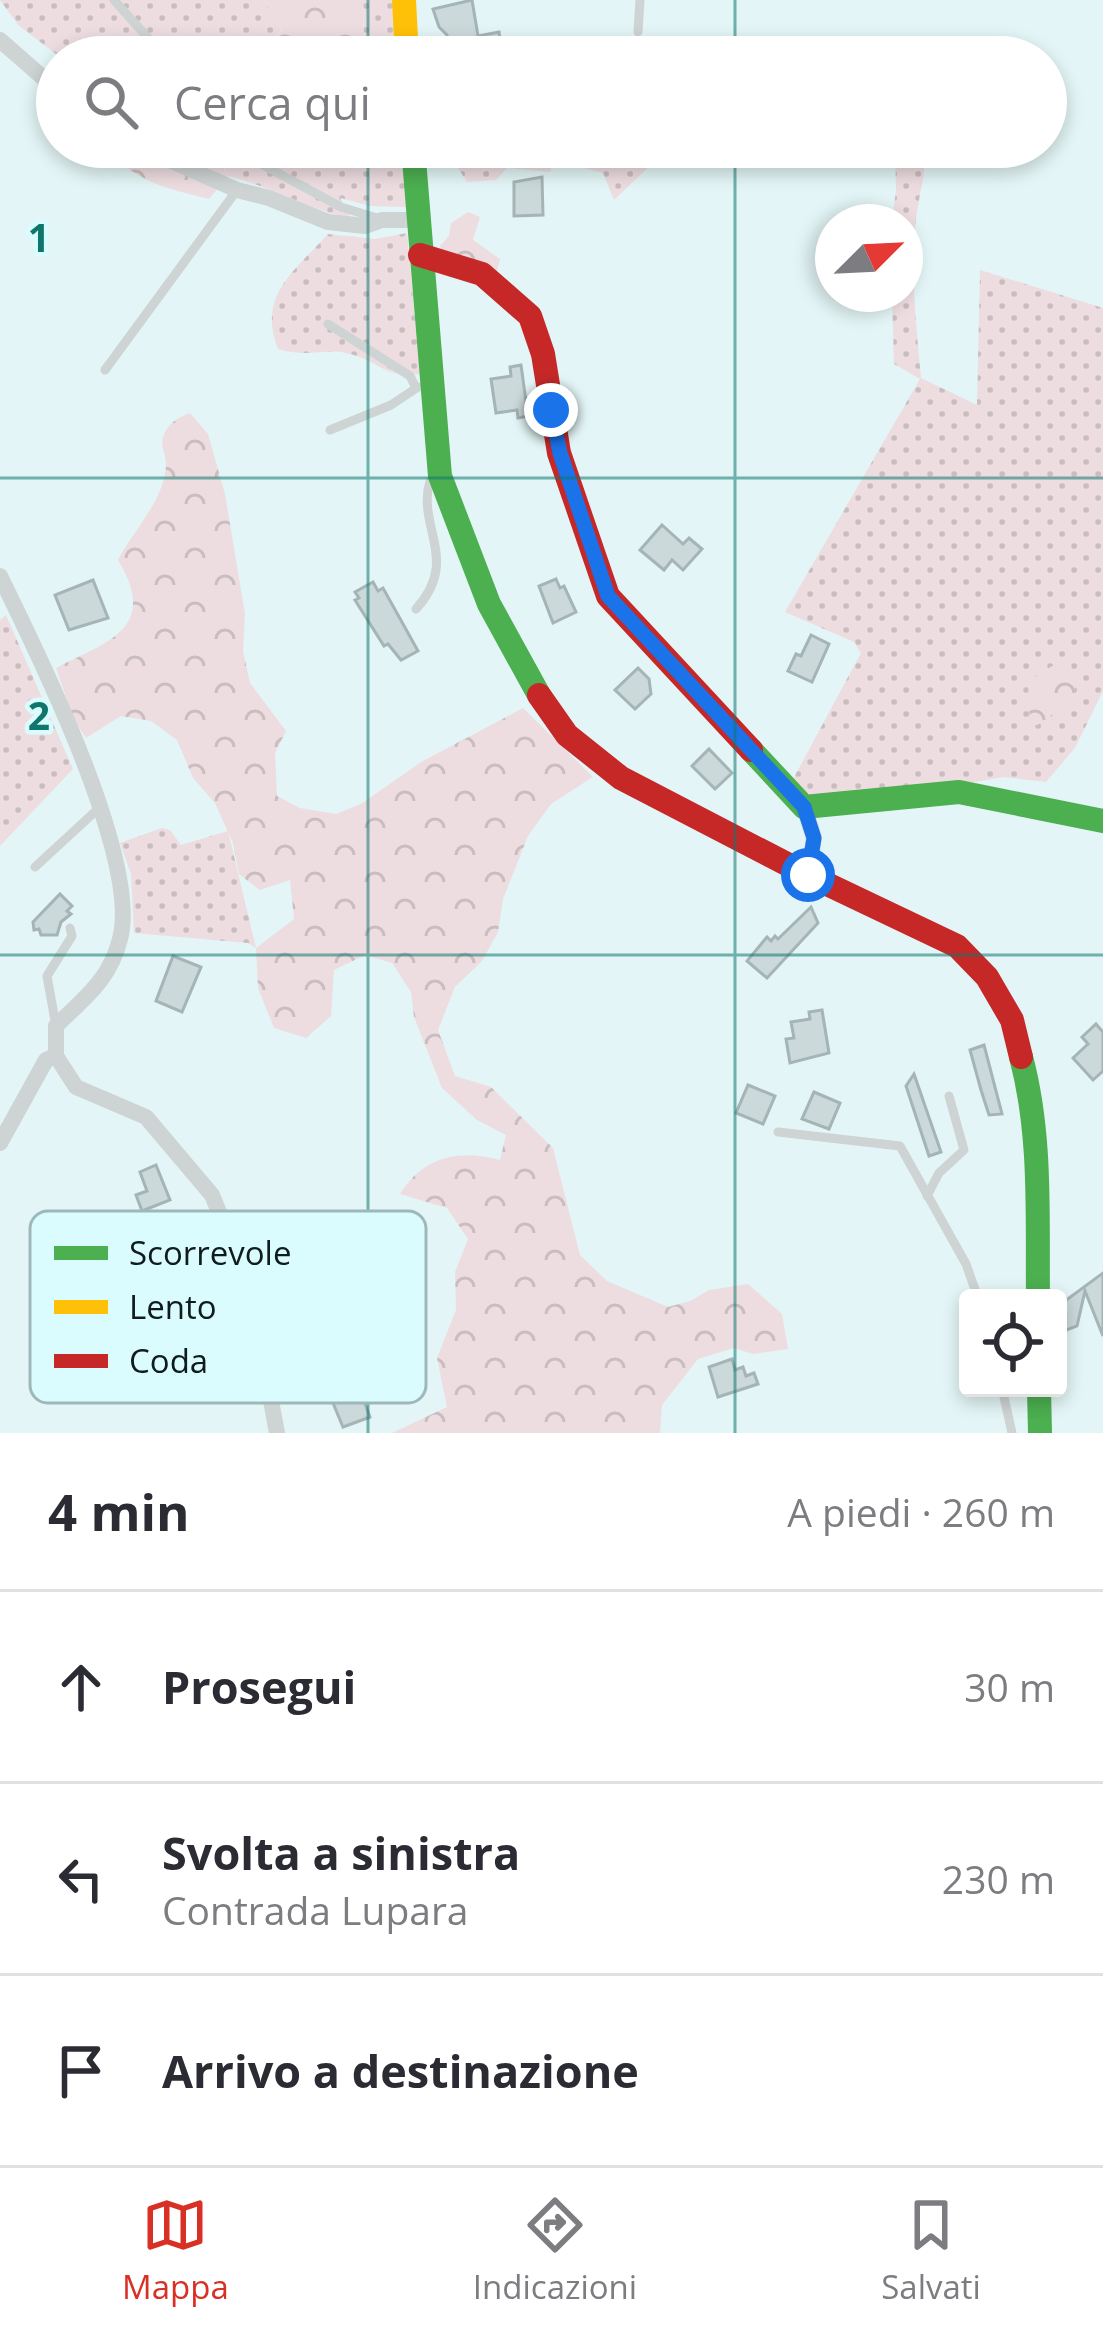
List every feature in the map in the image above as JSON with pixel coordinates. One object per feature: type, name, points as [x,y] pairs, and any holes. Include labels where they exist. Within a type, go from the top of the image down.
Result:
[{"type":"main road","points":[[408,36],[410,2]]},
{"type":"main road","points":[[413,168],[423,387],[440,476],[490,604],[538,696],[567,735],[622,778],[957,946],[1002,998],[1023,1051],[1029,1085],[1036,1154],[1038,1289]]},
{"type":"main road","points":[[420,255],[482,274],[530,316],[543,354],[560,453],[608,596],[804,807],[959,792],[1103,820]]},
{"type":"main road","points":[[1040,1397],[1040,1433]]},
{"type":"street","points":[[0,40],[36,72]]},
{"type":"street","points":[[187,168],[328,222],[365,226],[382,220],[417,220]]},
{"type":"street","points":[[0,576],[5,600],[45,666],[116,857],[122,936],[108,972],[86,1001],[56,1026],[56,1056],[76,1087],[146,1117],[212,1195],[219,1211]]},
{"type":"street","points":[[804,807],[814,838],[808,875]]},
{"type":"street","points":[[0,1143],[46,1060],[56,1056]]},
{"type":"street","points":[[272,1403],[278,1433]]},
{"type":"lane","points":[[114,0],[146,36]]},
{"type":"lane","points":[[638,32],[640,0]]},
{"type":"lane","points":[[269,168],[341,207],[382,220]]},
{"type":"lane","points":[[105,370],[237,190]]},
{"type":"lane","points":[[328,324],[423,387],[330,430]]},
{"type":"lane","points":[[416,609],[432,592],[437,562],[433,519],[425,497],[430,481],[440,476]]},
{"type":"lane","points":[[35,867],[99,808]]},
{"type":"lane","points":[[56,1026],[46,976],[72,936],[70,928]]},
{"type":"lane","points":[[927,1196],[938,1173],[964,1150],[949,1096]]},
{"type":"lane","points":[[778,1132],[900,1146],[966,1264],[975,1289]]},
{"type":"lane","points":[[1004,1397],[1012,1433]]},
{"type":"green space","points":[[0,0],[264,0],[282,30],[276,36],[36,39],[19,26]]},
{"type":"green space","points":[[264,0],[363,0],[364,36],[276,36],[282,31]]},
{"type":"green space","points":[[363,0],[395,0],[398,36],[364,36]]},
{"type":"green space","points":[[223,168],[228,176],[209,199],[152,182],[128,169]]},
{"type":"green space","points":[[225,168],[404,168],[406,207],[370,206],[340,198],[351,218],[228,176]]},
{"type":"green space","points":[[458,168],[507,168],[496,180],[467,182]]},
{"type":"green space","points":[[584,168],[648,168],[614,200],[603,173]]},
{"type":"green space","points":[[895,168],[924,168],[919,204],[894,204]]},
{"type":"green space","points":[[468,212],[480,217],[473,240],[500,259],[496,276],[442,253],[440,246],[449,236],[451,223]]},
{"type":"green space","points":[[407,233],[420,374],[398,374],[346,353],[278,349],[272,314],[276,299],[292,273],[328,234],[375,239]]},
{"type":"green space","points":[[980,270],[1103,308],[1103,691],[1075,748],[1046,782],[1003,777],[805,798],[792,781],[861,653],[854,642],[785,612],[920,379],[894,364],[893,312],[915,312],[921,378],[977,405]]},
{"type":"green space","points":[[190,413],[208,434],[225,494],[245,614],[243,651],[250,683],[286,731],[275,753],[277,796],[300,808],[336,814],[361,804],[421,762],[523,708],[593,777],[551,804],[528,836],[503,899],[498,932],[482,961],[455,987],[438,1030],[455,1076],[491,1087],[553,1148],[580,1255],[607,1281],[668,1307],[709,1290],[748,1284],[782,1314],[788,1349],[753,1354],[734,1348],[698,1359],[662,1405],[660,1433],[392,1433],[447,1407],[437,1358],[456,1310],[455,1272],[468,1239],[447,1208],[400,1194],[419,1172],[442,1159],[470,1155],[500,1160],[506,1135],[477,1120],[442,1088],[414,1017],[411,992],[392,963],[365,955],[334,970],[331,1016],[306,1038],[274,1028],[258,988],[256,948],[294,919],[290,880],[260,890],[239,874],[233,843],[215,803],[193,778],[177,740],[151,721],[121,716],[86,738],[74,720],[56,668],[110,640],[130,617],[129,583],[118,560],[160,490],[166,465],[164,434],[174,421]]},
{"type":"green space","points":[[6,615],[73,769],[0,846],[0,620]]},
{"type":"green space","points":[[1052,666],[1071,666],[1074,692],[1045,721],[1030,726],[1028,682]]},
{"type":"green space","points":[[162,828],[170,830],[181,845],[228,831],[256,948],[248,943],[134,933],[131,874],[120,843]]},
{"type":"building","points":[[472,0],[478,36],[447,36],[433,9]]},
{"type":"building","points":[[542,177],[543,215],[514,216],[514,182]]},
{"type":"building","points":[[521,365],[528,416],[518,418],[517,410],[496,413],[491,379],[511,376],[510,367]]},
{"type":"building","points":[[662,525],[683,544],[689,538],[702,549],[683,570],[672,560],[664,570],[640,550]]},
{"type":"building","points":[[556,579],[576,612],[553,623],[539,586]]},
{"type":"building","points":[[93,580],[108,618],[69,630],[55,595]]},
{"type":"building","points":[[373,582],[378,591],[383,588],[418,651],[401,660],[388,644],[384,646],[355,600],[359,598],[355,592]]},
{"type":"building","points":[[811,635],[829,644],[812,682],[788,671]]},
{"type":"building","points":[[638,668],[649,679],[651,694],[635,709],[615,690]]},
{"type":"building","points":[[709,749],[732,773],[715,789],[692,766]]},
{"type":"building","points":[[60,894],[72,906],[67,911],[71,914],[61,922],[57,935],[41,935],[33,922]]},
{"type":"building","points":[[811,907],[818,923],[767,978],[747,961],[767,937],[778,939]]},
{"type":"building","points":[[173,956],[201,967],[182,1012],[156,1001]]},
{"type":"building","points":[[822,1010],[829,1053],[790,1063],[786,1039],[794,1038],[791,1022],[810,1019],[809,1012]]},
{"type":"building","points":[[1096,1024],[1103,1032],[1103,1071],[1093,1080],[1073,1058],[1088,1044],[1082,1037]]},
{"type":"building","points":[[984,1045],[1002,1114],[989,1115],[970,1050]]},
{"type":"building","points":[[914,1074],[941,1152],[929,1156],[906,1086]]},
{"type":"building","points":[[748,1085],[775,1096],[763,1124],[736,1113]]},
{"type":"building","points":[[814,1092],[840,1103],[829,1129],[802,1119]]},
{"type":"building","points":[[156,1165],[170,1200],[142,1211],[136,1195],[147,1191],[140,1172]]},
{"type":"building","points":[[1103,1273],[1103,1336],[1085,1291],[1077,1326],[1067,1330],[1067,1300]]},
{"type":"building","points":[[732,1359],[735,1370],[743,1367],[746,1376],[754,1373],[758,1384],[718,1397],[709,1367]]},
{"type":"building","points":[[333,1403],[365,1403],[370,1417],[343,1427]]},
{"type":"traffic: fast","points":[[415,168],[440,476],[489,604],[539,695]]},
{"type":"traffic: fast","points":[[751,750],[804,807],[959,792],[1103,821]]},
{"type":"traffic: fast","points":[[1021,1057],[1035,1146],[1038,1289]]},
{"type":"traffic: fast","points":[[1039,1397],[1040,1433]]},
{"type":"traffic: slow","points":[[404,0],[406,36]]},
{"type":"traffic: jam","points":[[420,255],[482,274],[530,316],[543,354],[559,453],[608,596],[751,750]]},
{"type":"traffic: jam","points":[[539,695],[567,735],[621,778],[957,946],[987,977],[1012,1020],[1021,1057]]},
{"type":"route","points":[[551,410],[560,453],[608,596],[804,807],[814,838],[808,875]]}]
